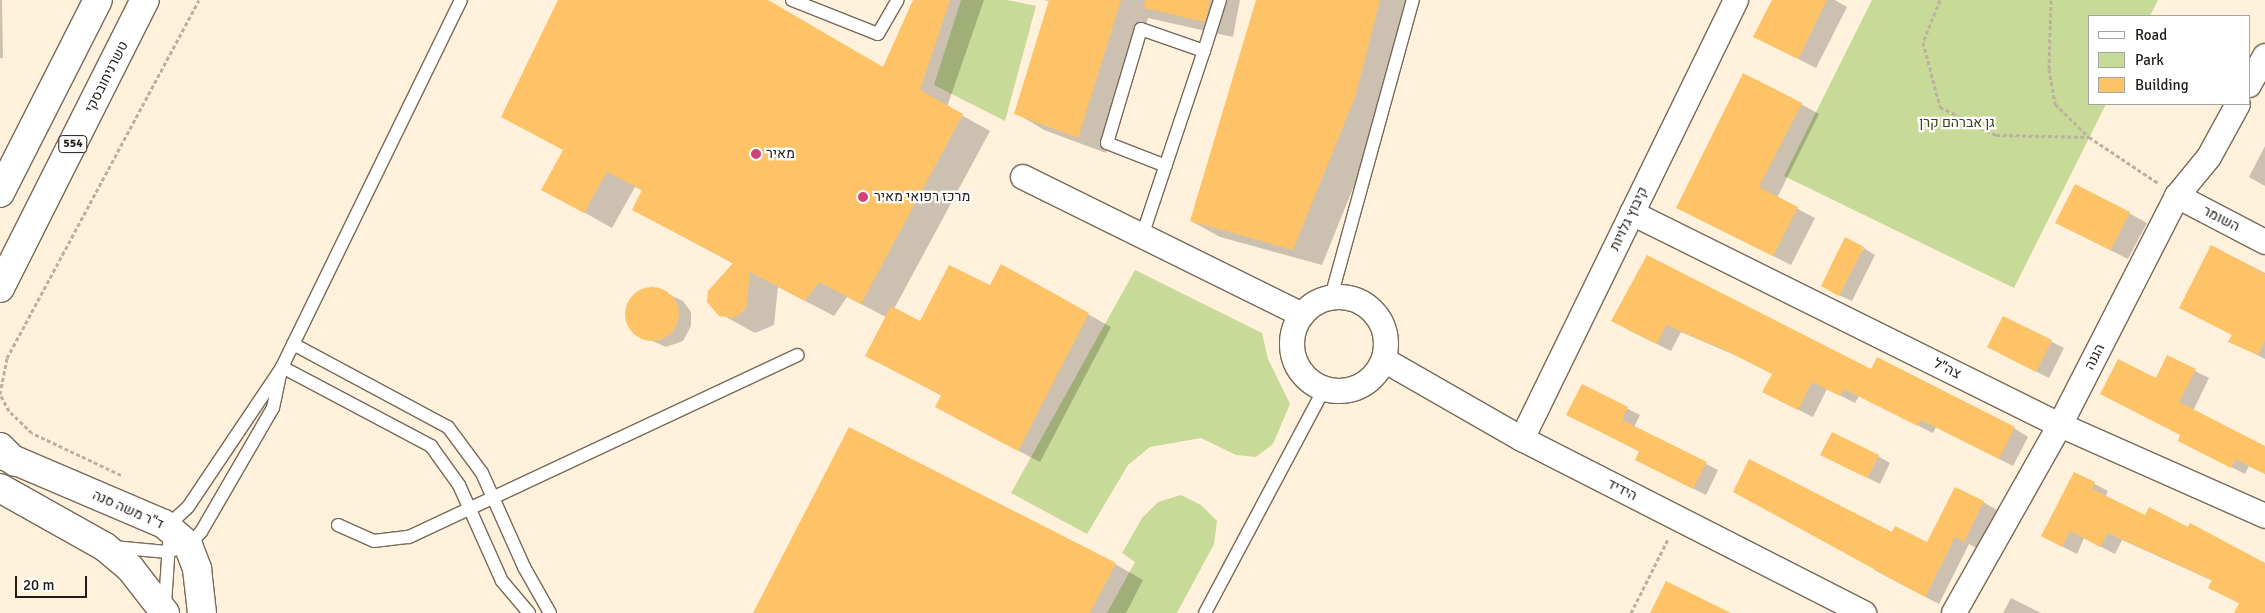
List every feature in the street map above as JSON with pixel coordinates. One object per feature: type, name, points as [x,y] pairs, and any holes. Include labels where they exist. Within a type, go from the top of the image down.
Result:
[{"type":"main road","points":[[0,193],[98,0]]},
{"type":"main road","name":"טשרניחובסקי","points":[[0,288],[145,0]]},
{"type":"main road","name":"ד\"ר משה סנה","points":[[5,455],[171,534]]},
{"type":"main road","points":[[0,488],[105,547],[130,568],[166,613]]},
{"type":"main road","points":[[171,534],[198,569],[202,613]]},
{"type":"street","name":"קיבוץ גלויות","points":[[1522,439],[1736,0]]},
{"type":"street","points":[[2250,83],[2265,56]]},
{"type":"street","name":"הגנה","points":[[1954,613],[2060,425],[2177,196],[2209,157],[2237,105]]},
{"type":"street","points":[[1023,177],[1302,315]]},
{"type":"street","name":"השומר","points":[[2177,196],[2265,242]]},
{"type":"street","name":"צה\"ל","points":[[1632,213],[2060,425],[2265,516]]},
{"type":"street","points":[[1331,297],[1362,302],[1375,313],[1384,327],[1384,360],[1376,374],[1357,388],[1324,389],[1310,381],[1295,362],[1292,346],[1302,315],[1331,297]]},
{"type":"street","name":"הידיד","points":[[1384,360],[1522,439],[1864,613]]},
{"type":"lane","points":[[166,613],[163,591],[171,534],[282,367],[461,0]]},
{"type":"lane","points":[[792,0],[878,34],[898,0]]},
{"type":"lane","points":[[1142,236],[1220,0]]},
{"type":"lane","points":[[1331,297],[1413,0]]},
{"type":"lane","points":[[1166,166],[1107,143],[1141,29],[1204,51]]},
{"type":"lane","points":[[293,344],[448,427],[482,473],[550,613]]},
{"type":"lane","points":[[338,525],[374,542],[390,543],[430,529],[469,508],[798,355]]},
{"type":"lane","points":[[282,367],[431,446],[469,508],[502,581],[529,613]]},
{"type":"lane","points":[[105,547],[171,534],[201,532],[273,408],[282,367]]},
{"type":"lane","points":[[1205,613],[1324,389]]},
{"type":"path","points":[[127,478],[32,432],[9,411],[0,394],[7,358],[199,0]]},
{"type":"path","points":[[1940,0],[1923,42],[1940,107],[1996,134],[2089,138]]},
{"type":"path","points":[[2052,0],[2049,69],[2055,104],[2089,138],[2177,196]]},
{"type":"path","points":[[1631,613],[1678,518]]},
{"type":"green space","points":[[961,0],[1007,0],[1036,6],[1005,121],[934,85]]},
{"type":"green space","name":"גן אברהם קרן","points":[[1872,0],[2158,0],[2150,15],[2088,15],[2088,105],[2106,105],[2014,288],[1784,176]]},
{"type":"green space","points":[[1135,270],[1262,333],[1268,359],[1290,404],[1273,444],[1256,457],[1236,455],[1201,438],[1150,447],[1128,465],[1087,534],[1011,493]]},
{"type":"green space","points":[[1181,495],[1201,505],[1217,521],[1214,544],[1177,613],[1107,613],[1135,562],[1122,553],[1142,518],[1158,502]]},
{"type":"building","name":"מאיר","points":[[558,0],[768,0],[883,67],[913,0],[950,0],[920,90],[963,114],[861,304],[819,282],[805,301],[750,272],[746,309],[734,318],[719,316],[707,302],[708,291],[733,263],[632,210],[642,190],[607,172],[584,213],[541,190],[563,150],[501,117]]},
{"type":"building","points":[[1049,0],[1121,0],[1078,138],[1014,114]]},
{"type":"building","points":[[1145,0],[1210,0],[1205,22],[1144,8]]},
{"type":"building","points":[[1256,0],[1380,0],[1355,97],[1293,250],[1190,221]]},
{"type":"building","points":[[1772,0],[1827,0],[1798,59],[1753,37]]},
{"type":"building","points":[[1743,73],[1802,103],[1759,187],[1798,207],[1773,256],[1676,208]]},
{"type":"building","points":[[2075,184],[2130,212],[2111,250],[2055,223]]},
{"type":"building","points":[[1845,237],[1864,247],[1839,296],[1821,286]]},
{"type":"building","points":[[2211,245],[2265,274],[2265,340],[2258,355],[2228,342],[2232,335],[2179,308]]},
{"type":"building","points":[[1647,255],[1871,369],[1877,357],[2015,427],[1999,459],[1921,420],[1918,426],[1844,389],[1840,396],[1812,382],[1798,410],[1762,392],[1772,374],[1723,349],[1666,325],[1657,344],[1611,321]]},
{"type":"building","points":[[1001,264],[1089,313],[1018,451],[935,407],[941,395],[865,356],[891,306],[920,321],[949,265],[990,285]]},
{"type":"building","points":[[647,287],[657,287],[667,291],[675,299],[679,314],[675,329],[667,337],[657,341],[647,341],[637,337],[629,329],[625,319],[625,309],[629,299],[637,291]]},
{"type":"building","points":[[2003,316],[2052,340],[2036,372],[1987,347]]},
{"type":"building","points":[[2167,355],[2196,369],[2179,402],[2265,446],[2265,474],[2235,459],[2231,468],[2178,441],[2180,435],[2100,394],[2118,359],[2156,378]]},
{"type":"building","points":[[1582,384],[1628,407],[1622,420],[1707,462],[1693,489],[1635,460],[1639,451],[1566,415]]},
{"type":"building","points":[[849,427],[1116,563],[1090,613],[753,613]]},
{"type":"building","points":[[1832,432],[1879,455],[1867,478],[1820,455]]},
{"type":"building","points":[[1749,459],[1892,532],[1895,526],[1927,542],[1955,487],[1984,501],[1964,542],[1955,537],[1925,597],[1733,492]]},
{"type":"building","points":[[2074,472],[2095,482],[2092,489],[2145,515],[2149,507],[2188,527],[2190,523],[2265,563],[2265,613],[2234,613],[2239,603],[2208,588],[2212,580],[2108,533],[2100,547],[2070,531],[2062,547],[2041,536]]},
{"type":"building","points":[[1666,581],[1731,613],[1650,613]]},
{"type":"place","name":"מאיר","points":[[756,154]]},
{"type":"place","name":"מרכז רפואי מאיר","points":[[863,197]]}]
